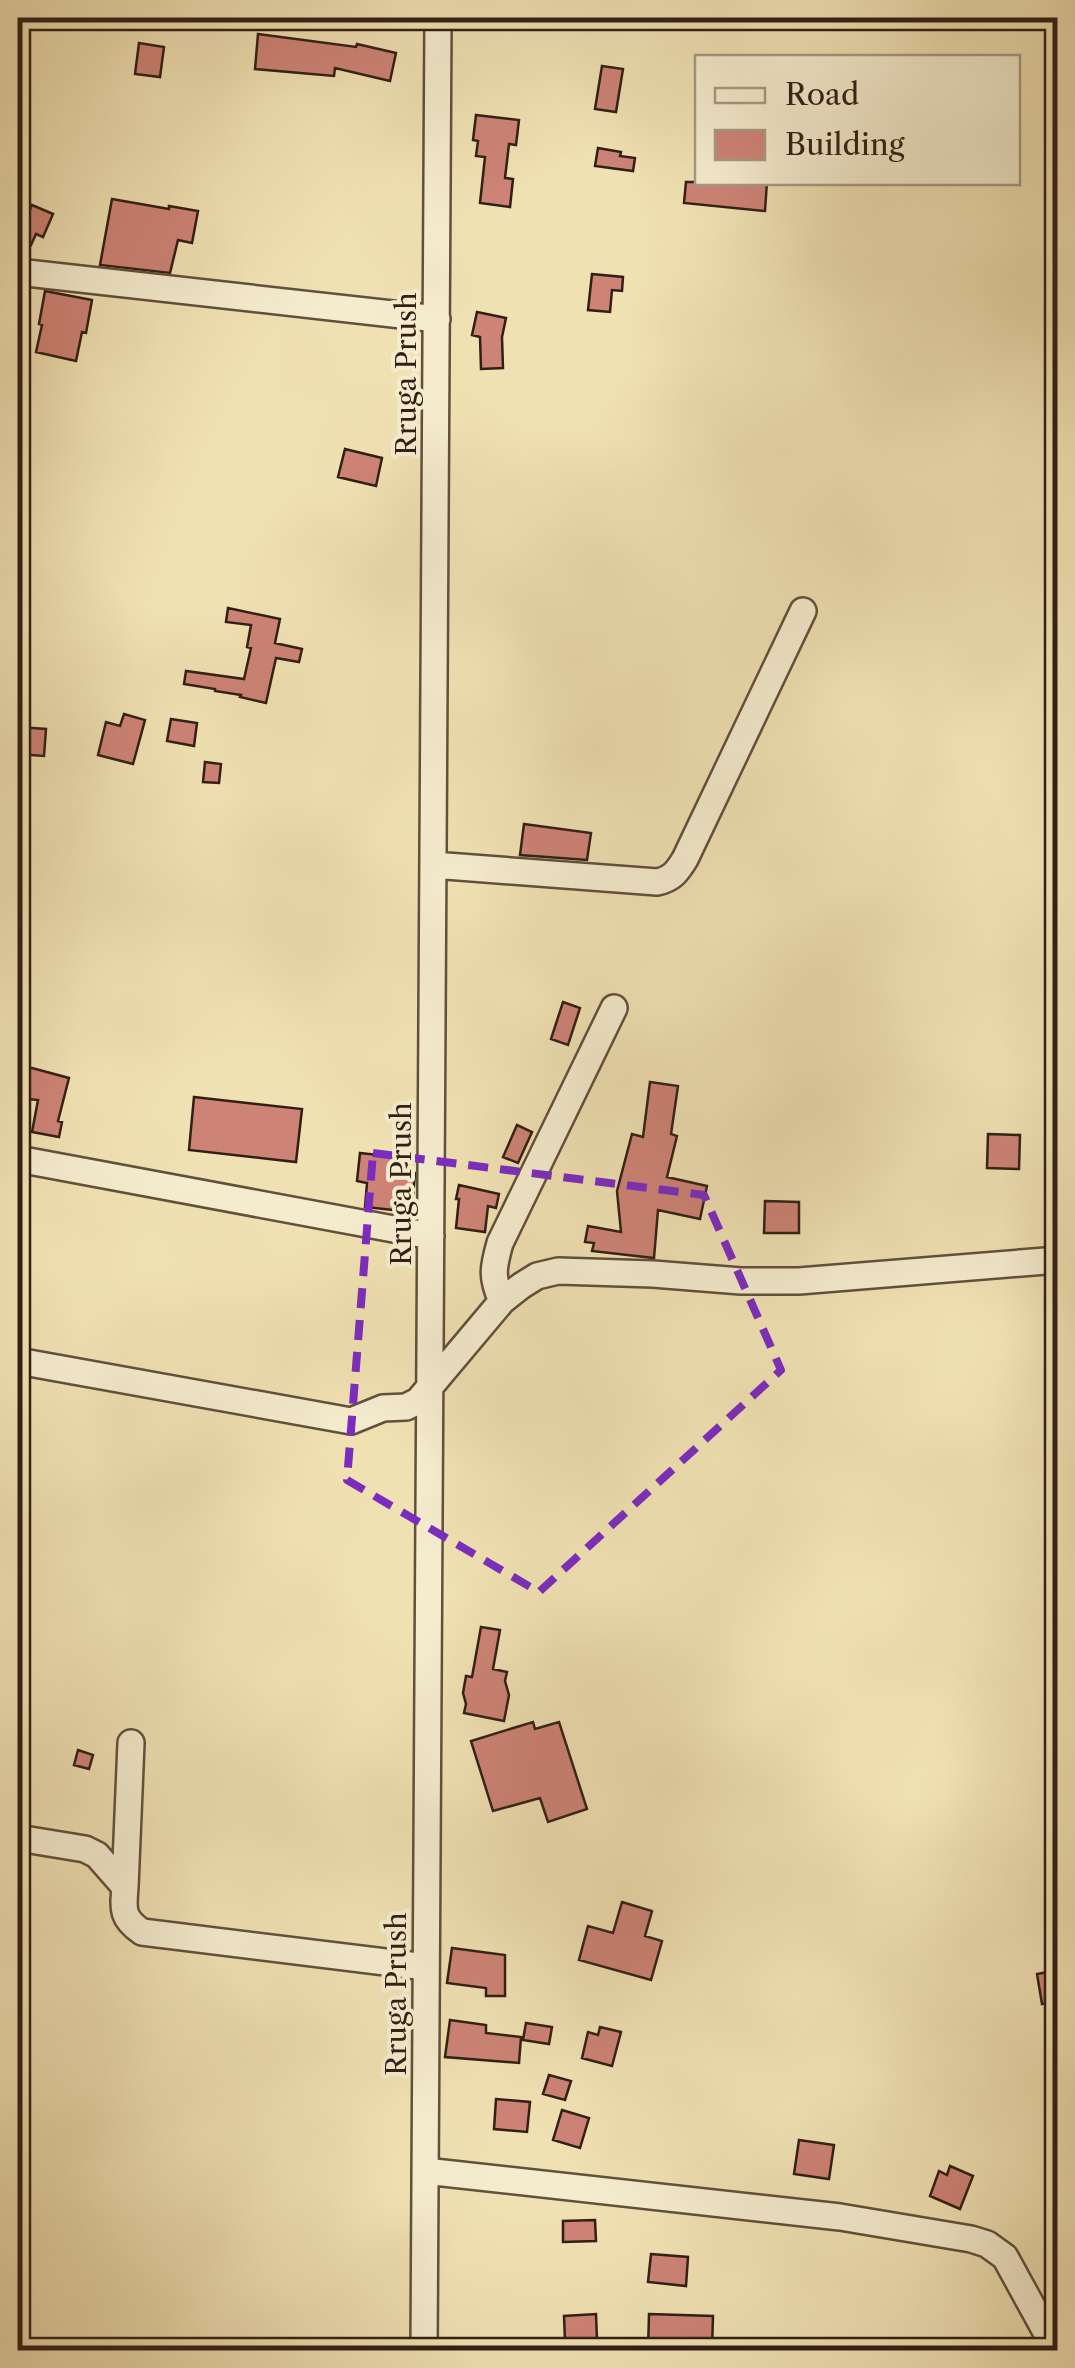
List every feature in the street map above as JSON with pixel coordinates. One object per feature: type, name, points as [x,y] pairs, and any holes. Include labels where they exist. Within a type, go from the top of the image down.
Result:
[{"type":"street","name":"Rruga Prush","points":[[424,2350],[438,18]]},
{"type":"street","points":[[18,272],[436,319]]},
{"type":"street","points":[[433,865],[668,880],[685,860],[803,611]]},
{"type":"street","points":[[502,1301],[494,1283],[500,1243],[614,1008]]},
{"type":"street","points":[[18,1159],[431,1236]]},
{"type":"street","points":[[18,1361],[350,1421],[383,1408],[406,1407],[418,1401],[502,1301],[538,1276],[558,1271],[740,1282],[1058,1260]]},
{"type":"street","points":[[131,1744],[123,1907],[129,1923],[142,1932],[426,1967]]},
{"type":"street","points":[[18,1838],[84,1849],[97,1855],[125,1887]]},
{"type":"street","points":[[426,2172],[840,2217],[971,2238],[1005,2257],[1056,2350]]},
{"type":"highlighted area","points":[[373,1153],[704,1195],[781,1370],[539,1592],[347,1480]]},
{"type":"building","points":[[258,34],[356,47],[357,44],[396,53],[390,81],[335,68],[334,76],[255,69]]},
{"type":"building","points":[[139,43],[164,47],[160,77],[135,74]]},
{"type":"building","points":[[602,66],[623,69],[616,112],[595,109]]},
{"type":"building","points":[[476,115],[519,120],[516,145],[509,144],[505,178],[513,179],[510,207],[480,203],[485,157],[476,156]]},
{"type":"building","points":[[598,148],[635,158],[633,171],[595,166]]},
{"type":"building","points":[[686,182],[767,185],[765,211],[684,203]]},
{"type":"building","points":[[112,199],[198,211],[192,243],[178,240],[170,273],[100,265]]},
{"type":"building","points":[[32,205],[53,214],[43,237],[36,234],[31,245],[18,236]]},
{"type":"building","points":[[592,274],[623,277],[622,291],[612,290],[610,312],[588,310]]},
{"type":"building","points":[[45,291],[92,300],[76,361],[36,352]]},
{"type":"building","points":[[477,312],[506,318],[503,368],[481,369],[480,337],[472,335]]},
{"type":"building","points":[[345,449],[382,458],[376,486],[338,477]]},
{"type":"building","points":[[228,608],[280,619],[275,643],[302,649],[299,662],[276,658],[266,703],[184,684],[186,671],[244,679],[251,625],[226,622]]},
{"type":"building","points":[[124,714],[145,720],[133,764],[98,755],[106,722],[120,726]]},
{"type":"building","points":[[171,719],[197,723],[194,746],[167,741]]},
{"type":"building","points":[[18,727],[46,729],[44,756],[18,754]]},
{"type":"building","points":[[205,762],[221,764],[219,783],[203,782]]},
{"type":"building","points":[[524,824],[591,833],[587,860],[520,855]]},
{"type":"building","points":[[563,1002],[580,1008],[568,1045],[551,1039]]},
{"type":"building","points":[[18,1067],[69,1078],[58,1121],[62,1122],[59,1137],[32,1132],[38,1100],[18,1098]]},
{"type":"building","points":[[650,1082],[678,1086],[671,1134],[677,1136],[667,1177],[707,1186],[700,1219],[658,1210],[654,1258],[592,1251],[594,1243],[585,1242],[588,1226],[621,1232],[617,1191],[632,1134],[643,1137]]},
{"type":"building","points":[[194,1097],[302,1109],[296,1162],[189,1150]]},
{"type":"building","points":[[517,1125],[532,1132],[518,1163],[503,1157]]},
{"type":"building","points":[[988,1134],[1020,1135],[1019,1169],[987,1168]]},
{"type":"building","points":[[360,1153],[407,1158],[406,1172],[415,1173],[412,1212],[365,1207],[367,1183],[357,1181]]},
{"type":"building","points":[[459,1185],[499,1194],[496,1208],[488,1206],[485,1232],[456,1228]]},
{"type":"building","points":[[765,1201],[799,1202],[799,1233],[764,1233]]},
{"type":"building","points":[[481,1627],[500,1630],[493,1669],[507,1672],[509,1695],[504,1721],[464,1713],[466,1676],[472,1677]]},
{"type":"building","points":[[533,1722],[535,1729],[559,1722],[587,1809],[548,1822],[540,1798],[493,1811],[471,1741]]},
{"type":"building","points":[[78,1750],[93,1755],[89,1769],[74,1765]]},
{"type":"building","points":[[622,1902],[652,1911],[645,1936],[662,1941],[651,1980],[579,1960],[588,1926],[613,1933]]},
{"type":"building","points":[[452,1948],[505,1955],[505,1996],[486,1996],[486,1988],[447,1983]]},
{"type":"building","points":[[1058,1970],[1058,2001],[1042,2004],[1037,1974]]},
{"type":"building","points":[[450,2020],[486,2025],[486,2033],[521,2037],[519,2063],[445,2057]]},
{"type":"building","points":[[526,2023],[552,2027],[549,2044],[523,2040]]},
{"type":"building","points":[[600,2027],[621,2032],[612,2066],[582,2058],[588,2032],[598,2035]]},
{"type":"building","points":[[549,2075],[571,2081],[565,2100],[543,2094]]},
{"type":"building","points":[[496,2099],[530,2102],[527,2132],[494,2129]]},
{"type":"building","points":[[562,2110],[589,2118],[580,2148],[553,2140]]},
{"type":"building","points":[[799,2140],[834,2145],[829,2179],[794,2174]]},
{"type":"building","points":[[950,2166],[973,2176],[960,2209],[930,2196],[939,2171],[947,2175]]},
{"type":"building","points":[[595,2220],[596,2241],[563,2242],[563,2221]]},
{"type":"building","points":[[651,2254],[688,2257],[686,2286],[648,2282]]},
{"type":"building","points":[[596,2314],[597,2340],[565,2341],[564,2316]]},
{"type":"building","points":[[649,2314],[713,2316],[712,2350],[648,2350]]}]
